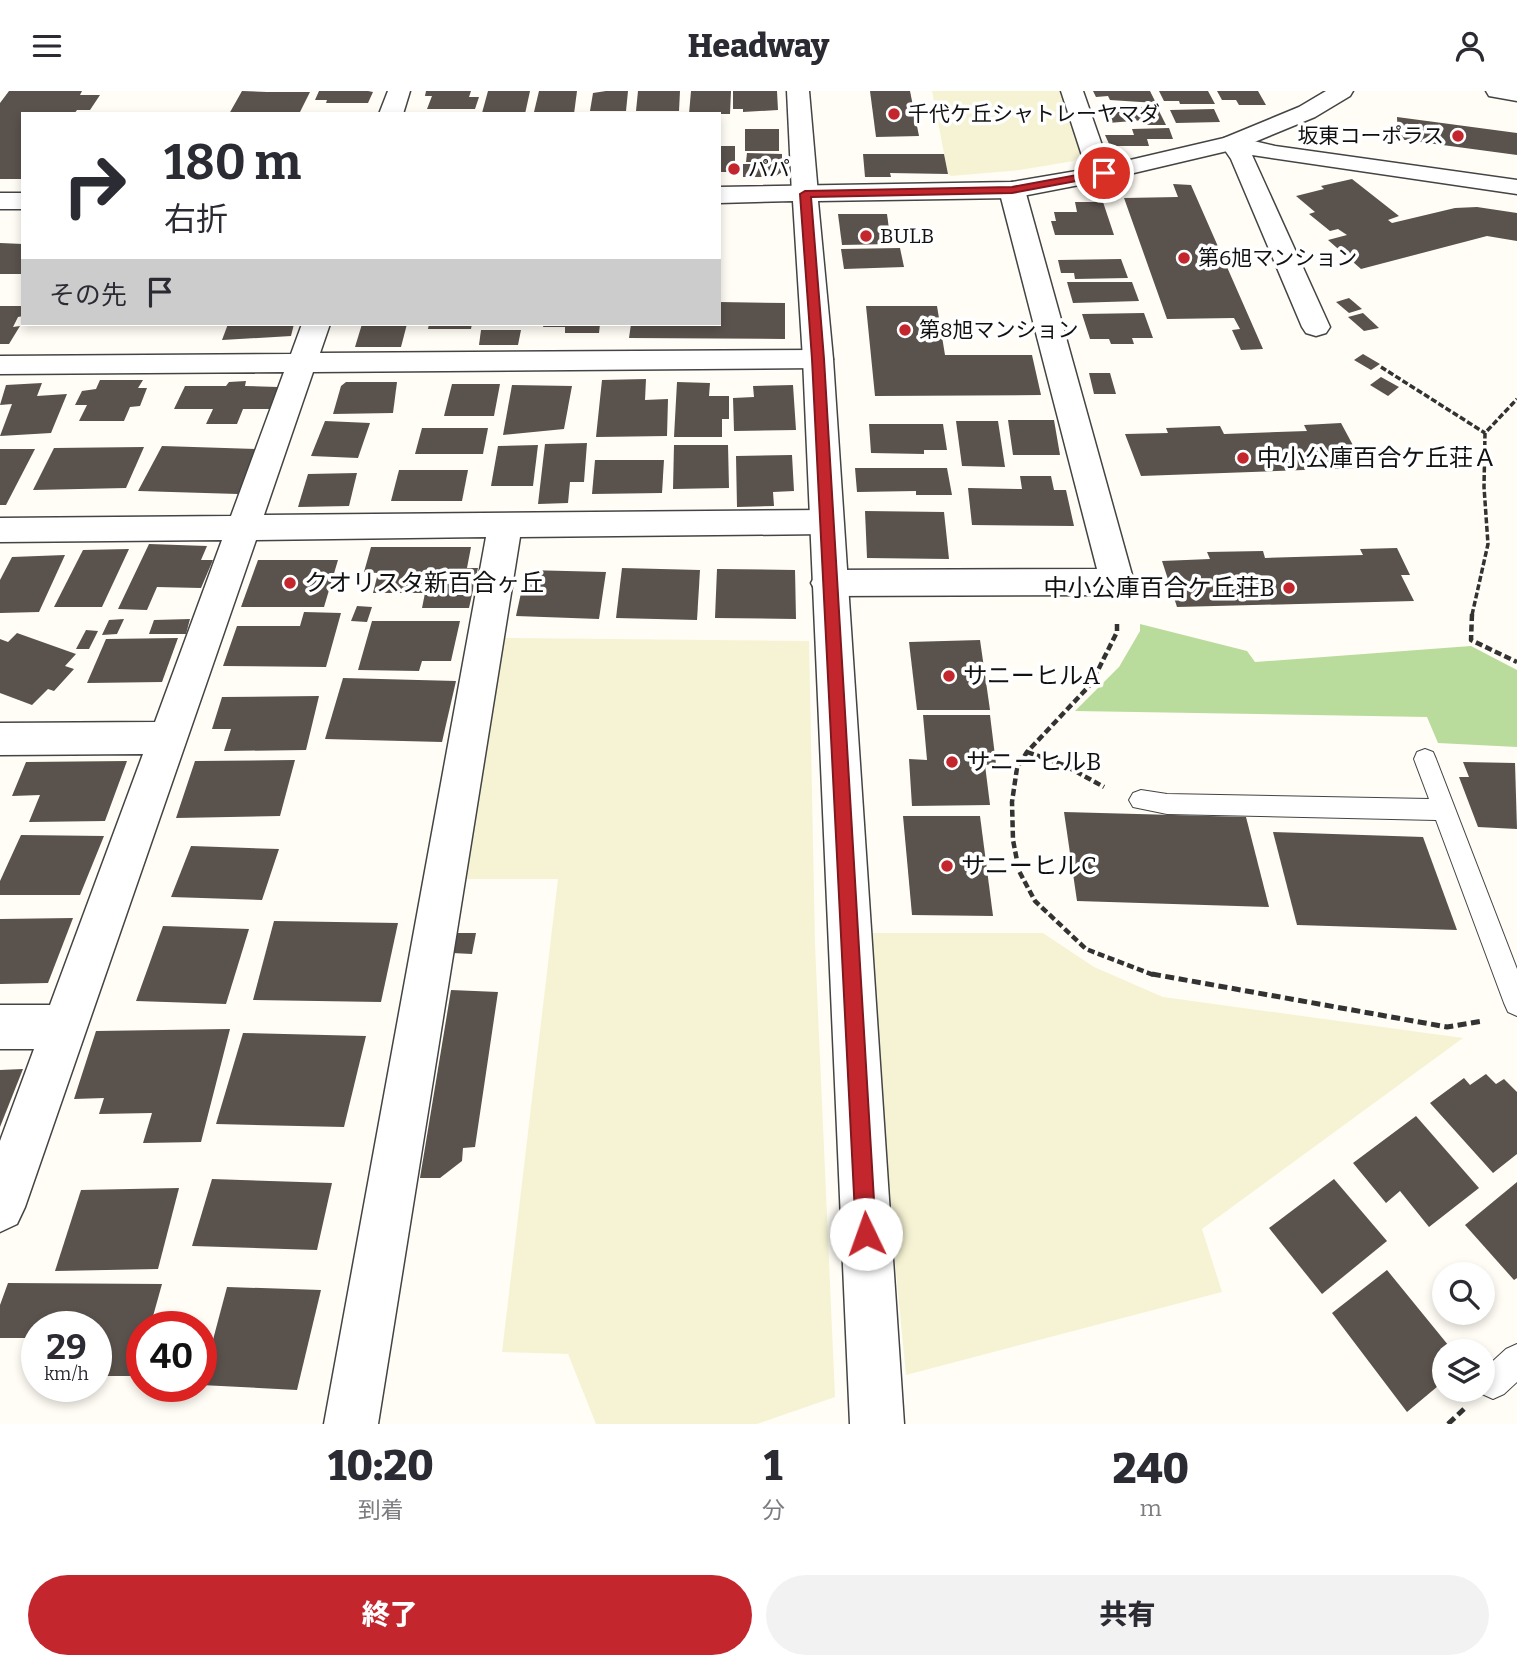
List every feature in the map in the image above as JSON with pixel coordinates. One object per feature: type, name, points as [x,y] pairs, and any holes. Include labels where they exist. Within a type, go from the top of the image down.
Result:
[{"type":"street","points":[[392,112],[400,91]]},
{"type":"street","points":[[797,91],[818,359],[828,583],[877,1424]]},
{"type":"street","points":[[1072,91],[1100,174]]},
{"type":"street","points":[[721,195],[1012,190],[1100,174],[1232,143],[1307,112],[1342,91]]},
{"type":"street","points":[[1497,91],[1517,94]]},
{"type":"street","points":[[1232,143],[1275,153],[1517,187]]},
{"type":"street","points":[[1232,143],[1243,159],[1316,327]]},
{"type":"street","points":[[828,583],[1117,582],[1012,190]]},
{"type":"street","points":[[0,201],[21,201]]},
{"type":"street","points":[[0,1207],[315,326]]},
{"type":"street","points":[[0,365],[818,359]]},
{"type":"street","points":[[0,530],[826,522]]},
{"type":"street","points":[[352,1424],[505,525]]},
{"type":"street","points":[[0,739],[168,738]]},
{"type":"street","points":[[0,1027],[64,1027]]},
{"type":"lane","points":[[1425,759],[1517,1003]]},
{"type":"lane","points":[[1141,800],[1167,804],[1444,810]]},
{"type":"lane","points":[[1495,1381],[1517,1360]]},
{"type":"path","points":[[1381,367],[1485,433]]},
{"type":"path","points":[[1517,399],[1485,433],[1484,487],[1488,544],[1472,611],[1471,640],[1517,661]]},
{"type":"path","points":[[1117,582],[1117,632],[1091,684],[1027,752],[1017,768],[1012,802],[1013,840],[1019,871],[1035,901],[1086,949],[1161,978],[1447,1027],[1494,1019]]},
{"type":"path","points":[[1027,752],[1064,765],[1105,787],[1141,800]]},
{"type":"shaded area","points":[[932,91],[1060,91],[1081,154],[1074,161],[1020,170],[951,176],[948,174]]},
{"type":"shaded area","points":[[500,638],[809,641],[815,944],[835,1397],[757,1424],[596,1424],[568,1354],[502,1352],[558,879],[461,879]]},
{"type":"shaded area","points":[[869,933],[1043,933],[1094,967],[1163,997],[1463,1038],[1202,1229],[1222,1292],[906,1375],[882,1128]]},
{"type":"green space","points":[[1140,624],[1247,651],[1255,662],[1471,646],[1517,670],[1517,747],[1438,743],[1427,717],[1075,711],[1119,667],[1140,631]]},
{"type":"building","points":[[9,91],[82,91],[80,95],[100,95],[90,110],[21,112],[21,179],[0,179],[0,103]]},
{"type":"building","points":[[242,91],[310,92],[300,112],[230,112]]},
{"type":"building","points":[[319,91],[373,92],[368,103],[326,103],[327,100],[315,100]]},
{"type":"building","points":[[426,91],[471,91],[469,97],[479,97],[475,109],[427,109],[432,96],[425,96]]},
{"type":"building","points":[[488,91],[530,91],[525,112],[482,112]]},
{"type":"building","points":[[539,91],[577,91],[574,112],[534,112]]},
{"type":"building","points":[[628,91],[626,111],[590,111],[593,93]]},
{"type":"building","points":[[638,91],[680,91],[679,111],[636,111]]},
{"type":"building","points":[[691,91],[731,91],[730,114],[689,112]]},
{"type":"building","points":[[733,91],[777,91],[778,110],[743,112],[743,109],[733,109]]},
{"type":"building","name":"千代ケ丘シャトレーヤマダ","points":[[870,91],[910,91],[919,136],[876,137]]},
{"type":"building","points":[[1093,91],[1150,91],[1156,103],[1110,100],[1108,96],[1096,97]]},
{"type":"building","points":[[1159,91],[1208,91],[1215,104],[1164,101]]},
{"type":"building","points":[[1217,91],[1258,91],[1266,105],[1239,105],[1236,100],[1222,100]]},
{"type":"building","points":[[1157,107],[1166,125],[1147,125],[1145,120],[1108,123],[1103,113],[1116,112],[1114,108]]},
{"type":"building","points":[[1214,109],[1220,122],[1176,123],[1170,110]]},
{"type":"building","name":"坂東コーポラス","points":[[1397,117],[1517,133],[1517,155],[1398,139]]},
{"type":"building","points":[[1169,128],[1173,139],[1147,139],[1149,146],[1110,146],[1105,135],[1134,135],[1132,129]]},
{"type":"building","points":[[745,129],[779,129],[779,151],[745,151]]},
{"type":"building","points":[[721,146],[735,146],[735,172],[721,172]]},
{"type":"building","points":[[747,153],[782,154],[782,162],[746,162]]},
{"type":"building","points":[[863,154],[944,154],[948,174],[890,173],[891,177],[865,177]]},
{"type":"building","points":[[743,164],[782,164],[782,172],[774,177],[743,177]]},
{"type":"building","points":[[1352,179],[1399,216],[1388,220],[1392,223],[1455,208],[1477,207],[1517,213],[1517,241],[1487,236],[1361,269],[1328,240],[1347,235],[1338,229],[1330,231],[1309,214],[1315,212],[1296,196],[1324,189],[1321,186]]},
{"type":"building","name":"第6旭マンション","points":[[1173,184],[1191,185],[1263,349],[1241,350],[1232,330],[1240,329],[1234,318],[1167,319],[1124,198],[1178,197]]},
{"type":"building","points":[[1075,202],[1103,202],[1114,235],[1055,235],[1051,221],[1056,221],[1054,212],[1077,212]]},
{"type":"building","points":[[838,214],[887,214],[891,244],[842,245]]},
{"type":"building","points":[[0,243],[21,244],[21,274],[0,274]]},
{"type":"building","points":[[900,248],[904,267],[844,269],[841,249]]},
{"type":"building","points":[[1121,259],[1128,278],[1075,279],[1074,273],[1061,273],[1058,260]]},
{"type":"building","points":[[1067,282],[1132,282],[1139,301],[1073,303]]},
{"type":"building","points":[[1349,298],[1362,309],[1349,313],[1336,302]]},
{"type":"building","points":[[721,302],[785,303],[785,339],[629,338],[631,326],[721,326]]},
{"type":"building","points":[[0,306],[21,306],[21,316],[13,327],[20,326],[9,344],[0,344]]},
{"type":"building","name":"第8旭マンション","points":[[866,306],[937,306],[945,355],[1032,355],[1041,395],[875,396]]},
{"type":"building","points":[[1144,313],[1153,338],[1132,338],[1134,344],[1111,344],[1109,339],[1090,339],[1082,314]]},
{"type":"building","points":[[1363,313],[1379,328],[1364,331],[1348,317]]},
{"type":"building","points":[[227,326],[294,326],[291,336],[222,340]]},
{"type":"building","points":[[361,326],[406,326],[401,347],[355,347]]},
{"type":"building","points":[[429,326],[472,326],[471,329],[428,329]]},
{"type":"building","points":[[600,326],[599,333],[565,333],[565,327],[543,327]]},
{"type":"building","points":[[481,330],[521,330],[518,345],[479,345]]},
{"type":"building","points":[[1363,354],[1380,364],[1371,370],[1354,360]]},
{"type":"building","points":[[1089,373],[1110,373],[1116,394],[1094,394]]},
{"type":"building","points":[[1381,377],[1399,387],[1388,396],[1370,385]]},
{"type":"building","points":[[646,379],[645,400],[668,399],[667,436],[596,437],[602,380]]},
{"type":"building","points":[[100,380],[143,380],[138,388],[147,388],[140,406],[130,407],[124,421],[79,421],[87,405],[75,405],[82,391],[96,389]]},
{"type":"building","points":[[246,381],[245,386],[278,387],[270,409],[243,409],[237,424],[206,424],[213,409],[174,409],[185,386],[226,386],[229,382]]},
{"type":"building","points":[[346,382],[397,382],[393,413],[333,414],[341,386]]},
{"type":"building","points":[[677,382],[710,383],[709,396],[729,396],[729,419],[722,419],[722,437],[674,437]]},
{"type":"building","points":[[42,383],[37,396],[67,394],[51,433],[0,436],[12,404],[0,405],[6,385]]},
{"type":"building","points":[[452,384],[500,384],[494,416],[444,416]]},
{"type":"building","points":[[512,385],[572,386],[564,429],[503,435]]},
{"type":"building","points":[[793,385],[796,430],[734,431],[733,398],[754,397],[753,386]]},
{"type":"building","points":[[1008,420],[1054,420],[1060,455],[1013,455]]},
{"type":"building","points":[[325,421],[370,423],[358,458],[311,456]]},
{"type":"building","points":[[956,421],[998,421],[1005,467],[962,466]]},
{"type":"building","name":"中小公庫百合ケ丘荘Ａ","points":[[1341,423],[1355,449],[1346,449],[1356,468],[1141,476],[1125,434],[1168,433],[1166,428],[1220,426],[1224,434],[1307,431],[1304,425]]},
{"type":"building","points":[[869,424],[943,424],[947,450],[924,450],[924,454],[871,453]]},
{"type":"building","points":[[422,428],[488,428],[483,454],[415,454]]},
{"type":"building","points":[[587,443],[584,482],[570,482],[568,503],[538,504],[545,444]]},
{"type":"building","points":[[538,445],[533,486],[491,486],[498,446]]},
{"type":"building","points":[[674,445],[728,445],[729,488],[673,489]]},
{"type":"building","points":[[162,446],[258,449],[238,494],[138,491]]},
{"type":"building","points":[[144,447],[126,488],[33,490],[54,448]]},
{"type":"building","points":[[0,449],[35,449],[6,505],[0,505]]},
{"type":"building","points":[[792,455],[794,491],[773,492],[774,506],[737,507],[736,456]]},
{"type":"building","points":[[595,460],[664,460],[662,493],[592,494]]},
{"type":"building","points":[[855,468],[947,468],[952,495],[916,495],[916,491],[857,492]]},
{"type":"building","points":[[399,470],[468,470],[462,501],[391,501]]},
{"type":"building","points":[[357,473],[349,506],[298,507],[308,474]]},
{"type":"building","points":[[1020,476],[1051,476],[1054,490],[1066,490],[1074,526],[972,525],[968,488],[1022,489]]},
{"type":"building","points":[[865,511],[944,512],[949,559],[867,558]]},
{"type":"building","points":[[149,544],[207,546],[201,560],[213,560],[201,588],[157,587],[147,610],[118,609]]},
{"type":"building","points":[[371,547],[471,547],[467,568],[478,568],[469,608],[422,608],[425,593],[373,593],[378,573],[364,572]]},
{"type":"building","name":"中小公庫百合ケ丘荘B","points":[[1397,548],[1410,575],[1401,575],[1414,601],[1177,607],[1162,561],[1210,559],[1207,552],[1263,551],[1265,558],[1363,555],[1360,549]]},
{"type":"building","points":[[129,549],[102,607],[54,607],[83,550]]},
{"type":"building","points":[[65,555],[39,612],[0,613],[0,580],[12,557]]},
{"type":"building","name":"クオリスタ新百合ヶ丘","points":[[258,560],[338,560],[324,607],[241,607]]},
{"type":"building","points":[[622,568],[700,570],[697,620],[616,618]]},
{"type":"building","points":[[717,569],[795,570],[796,619],[715,618]]},
{"type":"building","points":[[526,570],[606,572],[599,619],[516,616]]},
{"type":"building","points":[[357,606],[372,607],[367,622],[351,621]]},
{"type":"building","points":[[304,612],[341,613],[326,667],[223,666],[237,626],[300,626]]},
{"type":"building","points":[[124,619],[117,634],[102,635],[109,620]]},
{"type":"building","points":[[190,619],[186,634],[149,634],[154,620]]},
{"type":"building","points":[[372,621],[460,621],[451,661],[422,661],[419,671],[358,670]]},
{"type":"building","points":[[86,630],[98,631],[89,649],[76,649]]},
{"type":"building","points":[[17,633],[76,654],[65,666],[74,669],[54,691],[48,689],[32,705],[0,693],[0,639],[8,642]]},
{"type":"building","points":[[178,638],[162,682],[87,683],[106,639]]},
{"type":"building","name":"サニーヒルA","points":[[980,640],[990,710],[917,710],[909,642]]},
{"type":"building","points":[[343,678],[456,681],[442,742],[325,739]]},
{"type":"building","points":[[319,696],[306,750],[224,751],[231,729],[212,729],[222,697]]},
{"type":"building","name":"サニーヒルB","points":[[923,715],[990,715],[996,764],[985,765],[990,805],[912,806],[909,759],[927,760]]},
{"type":"building","points":[[295,760],[280,816],[176,818],[195,761]]},
{"type":"building","points":[[127,761],[105,821],[29,822],[40,795],[12,796],[26,762]]},
{"type":"building","points":[[1463,762],[1515,763],[1517,829],[1478,827],[1459,777],[1469,777]]},
{"type":"building","points":[[1064,812],[1246,817],[1269,907],[1077,901]]},
{"type":"building","name":"サニーヒルC","points":[[903,816],[980,816],[993,916],[912,915]]},
{"type":"building","points":[[1273,832],[1423,837],[1457,930],[1297,925]]},
{"type":"building","points":[[21,835],[104,836],[80,895],[0,895],[0,881]]},
{"type":"building","points":[[191,846],[279,849],[262,900],[171,897]]},
{"type":"building","points":[[73,918],[48,983],[0,984],[0,919]]},
{"type":"building","points":[[274,921],[398,923],[381,1002],[253,1000]]},
{"type":"building","points":[[163,926],[249,929],[226,1004],[136,1001]]},
{"type":"building","points":[[456,933],[476,933],[472,954],[452,953]]},
{"type":"building","points":[[451,990],[498,992],[475,1147],[463,1148],[462,1161],[440,1178],[420,1178]]},
{"type":"building","points":[[230,1029],[201,1142],[143,1143],[152,1113],[99,1114],[104,1098],[74,1099],[96,1031]]},
{"type":"building","points":[[243,1033],[366,1036],[344,1127],[216,1124]]},
{"type":"building","points":[[23,1069],[0,1127],[0,1070]]},
{"type":"building","points":[[1486,1074],[1496,1084],[1504,1079],[1517,1092],[1517,1154],[1493,1173],[1430,1103],[1464,1078],[1470,1085]]},
{"type":"building","points":[[1416,1116],[1479,1188],[1429,1227],[1400,1191],[1386,1203],[1353,1163]]},
{"type":"building","points":[[212,1179],[332,1183],[317,1250],[192,1246]]},
{"type":"building","points":[[1334,1179],[1387,1241],[1322,1294],[1269,1228]]},
{"type":"building","points":[[1517,1182],[1517,1278],[1514,1280],[1465,1225]]},
{"type":"building","points":[[179,1188],[158,1269],[55,1271],[81,1190]]},
{"type":"building","points":[[1387,1270],[1443,1339],[1432,1339],[1432,1391],[1407,1412],[1332,1313]]},
{"type":"building","points":[[8,1283],[162,1284],[154,1311],[126,1311],[126,1376],[112,1376],[112,1311],[21,1311],[21,1338],[0,1338],[0,1305]]},
{"type":"building","points":[[227,1287],[321,1290],[297,1390],[217,1386],[217,1325]]},
{"type":"place","name":"千代ケ丘シャトレーヤマダ","points":[[894,114]]},
{"type":"place","name":"坂東コーポラス","points":[[1458,136]]},
{"type":"place","name":"パパ","points":[[734,169]]},
{"type":"place","name":"BULB","points":[[866,236]]},
{"type":"place","name":"第6旭マンション","points":[[1184,258]]},
{"type":"place","name":"第8旭マンション","points":[[905,330]]},
{"type":"place","name":"中小公庫百合ケ丘荘Ａ","points":[[1243,458]]},
{"type":"place","name":"クオリスタ新百合ヶ丘","points":[[290,583]]},
{"type":"place","name":"中小公庫百合ケ丘荘B","points":[[1289,588]]},
{"type":"place","name":"サニーヒルA","points":[[949,676]]},
{"type":"place","name":"サニーヒルB","points":[[952,762]]},
{"type":"place","name":"サニーヒルC","points":[[947,866]]},
{"type":"route","points":[[866,1234],[828,583],[818,359],[805,194],[1012,190],[1104,173]]}]
